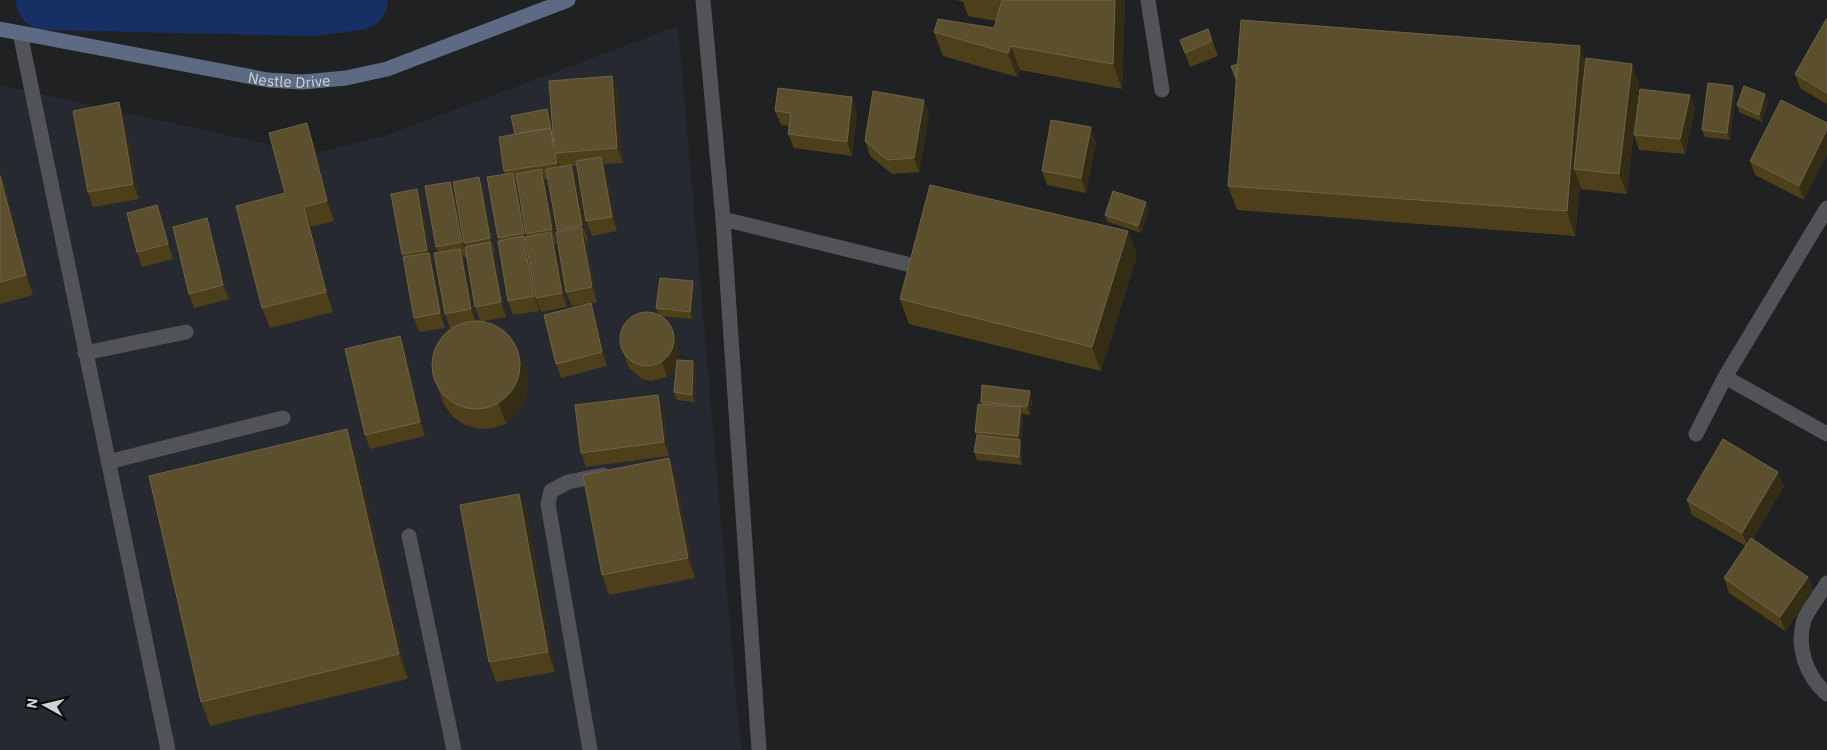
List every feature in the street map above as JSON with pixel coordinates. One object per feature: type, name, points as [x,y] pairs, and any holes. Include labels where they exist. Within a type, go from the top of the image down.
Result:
[{"type":"street","name":"Nestle Drive","points":[[0,29],[268,80],[303,82],[346,78],[387,69],[568,0]]},
{"type":"street","points":[[703,0],[723,219],[759,750]]},
{"type":"street","points":[[1148,0],[1162,90]]},
{"type":"street","points":[[20,33],[168,750]]},
{"type":"street","points":[[1696,434],[1725,377],[1827,208]]},
{"type":"street","points":[[723,219],[919,267]]},
{"type":"street","points":[[85,353],[186,332]]},
{"type":"street","points":[[1725,377],[1827,434]]},
{"type":"street","points":[[108,462],[283,418]]},
{"type":"street","points":[[590,750],[548,504],[551,491],[568,482],[614,473]]},
{"type":"street","points":[[409,536],[454,750]]},
{"type":"street","points":[[1827,583],[1805,619],[1800,644],[1807,668],[1827,694]]},
{"type":"shaded area","points":[[678,26],[741,750],[0,750],[0,85],[312,154],[385,136]]},
{"type":"building","points":[[1002,0],[1115,0],[1113,64],[1011,46],[1008,53],[934,32],[938,19],[994,28]]},
{"type":"building","points":[[1827,18],[1827,93],[1795,74]]},
{"type":"building","points":[[1241,20],[1580,46],[1567,211],[1228,186]]},
{"type":"building","points":[[1208,29],[1212,41],[1185,53],[1180,40]]},
{"type":"building","points":[[1586,58],[1632,64],[1619,174],[1574,169]]},
{"type":"building","points":[[1238,64],[1236,79],[1231,66]]},
{"type":"building","points":[[612,76],[617,148],[555,153],[557,163],[504,171],[499,137],[550,128],[554,147],[549,81]]},
{"type":"building","points":[[1708,83],[1733,86],[1727,133],[1702,130]]},
{"type":"building","points":[[1744,86],[1765,94],[1759,115],[1737,105]]},
{"type":"building","points":[[778,88],[852,97],[847,142],[788,134],[791,113],[775,111]]},
{"type":"building","points":[[1640,89],[1690,95],[1680,139],[1634,135]]},
{"type":"building","points":[[873,91],[924,100],[914,158],[887,160],[865,141]]},
{"type":"building","points":[[1781,100],[1827,123],[1827,129],[1799,186],[1750,161]]},
{"type":"building","points":[[119,102],[133,184],[88,192],[73,111]]},
{"type":"building","points":[[547,109],[552,135],[550,128],[515,134],[511,116]]},
{"type":"building","points":[[1051,120],[1091,127],[1081,178],[1042,171]]},
{"type":"building","points":[[307,123],[327,201],[304,207],[326,292],[262,308],[236,206],[285,193],[269,133]]},
{"type":"building","points":[[601,157],[612,217],[586,221],[576,161]]},
{"type":"building","points":[[571,165],[582,225],[557,230],[546,169]]},
{"type":"building","points":[[541,169],[552,229],[526,234],[516,174]]},
{"type":"building","points":[[513,173],[524,233],[498,238],[487,177]]},
{"type":"building","points":[[0,176],[26,275],[0,282]]},
{"type":"building","points":[[479,177],[490,238],[464,243],[453,182]]},
{"type":"building","points":[[450,182],[462,242],[436,247],[425,186]]},
{"type":"building","points":[[930,185],[1128,231],[1092,347],[900,299]]},
{"type":"building","points":[[417,189],[427,250],[402,254],[391,194]]},
{"type":"building","points":[[1113,191],[1146,202],[1138,226],[1105,215]]},
{"type":"building","points":[[157,205],[168,244],[137,252],[127,213]]},
{"type":"building","points":[[207,218],[223,285],[189,294],[173,227]]},
{"type":"building","points":[[581,227],[592,287],[566,292],[556,232]]},
{"type":"building","points":[[551,232],[562,293],[536,298],[525,237]]},
{"type":"building","points":[[523,236],[534,296],[508,301],[498,241]]},
{"type":"building","points":[[490,242],[501,302],[475,307],[465,247]]},
{"type":"building","points":[[460,249],[471,309],[445,314],[434,253]]},
{"type":"building","points":[[429,253],[440,313],[414,318],[403,257]]},
{"type":"building","points":[[660,278],[693,281],[690,312],[656,308]]},
{"type":"building","points":[[591,303],[602,352],[556,364],[544,315]]},
{"type":"building","points":[[647,312],[657,314],[666,320],[672,329],[674,339],[672,349],[666,358],[657,364],[647,366],[637,364],[628,358],[622,349],[620,339],[622,329],[628,320],[637,314]]},
{"type":"building","points":[[476,321],[493,324],[501,328],[513,340],[517,348],[520,365],[517,382],[513,390],[501,402],[493,406],[476,409],[459,406],[451,402],[439,390],[435,382],[432,365],[435,348],[439,340],[451,328],[459,324]]},
{"type":"building","points":[[400,336],[420,422],[365,435],[345,349]]},
{"type":"building","points":[[677,360],[693,361],[692,395],[674,392]]},
{"type":"building","points":[[982,385],[1030,391],[1027,407],[981,402]]},
{"type":"building","points":[[658,395],[664,442],[581,453],[575,405]]},
{"type":"building","points":[[978,404],[1021,407],[1018,436],[975,432]]},
{"type":"building","points":[[347,429],[399,654],[201,702],[149,476]]},
{"type":"building","points":[[977,435],[1020,440],[1019,457],[974,452]]},
{"type":"building","points":[[1723,439],[1778,472],[1742,533],[1687,500]]},
{"type":"building","points":[[669,458],[688,558],[602,575],[583,475]]},
{"type":"building","points":[[519,494],[548,652],[489,662],[460,505]]},
{"type":"building","points":[[1751,538],[1808,577],[1780,617],[1724,578]]},
{"type":"waterway","points":[[46,0],[314,6],[358,0]]}]
